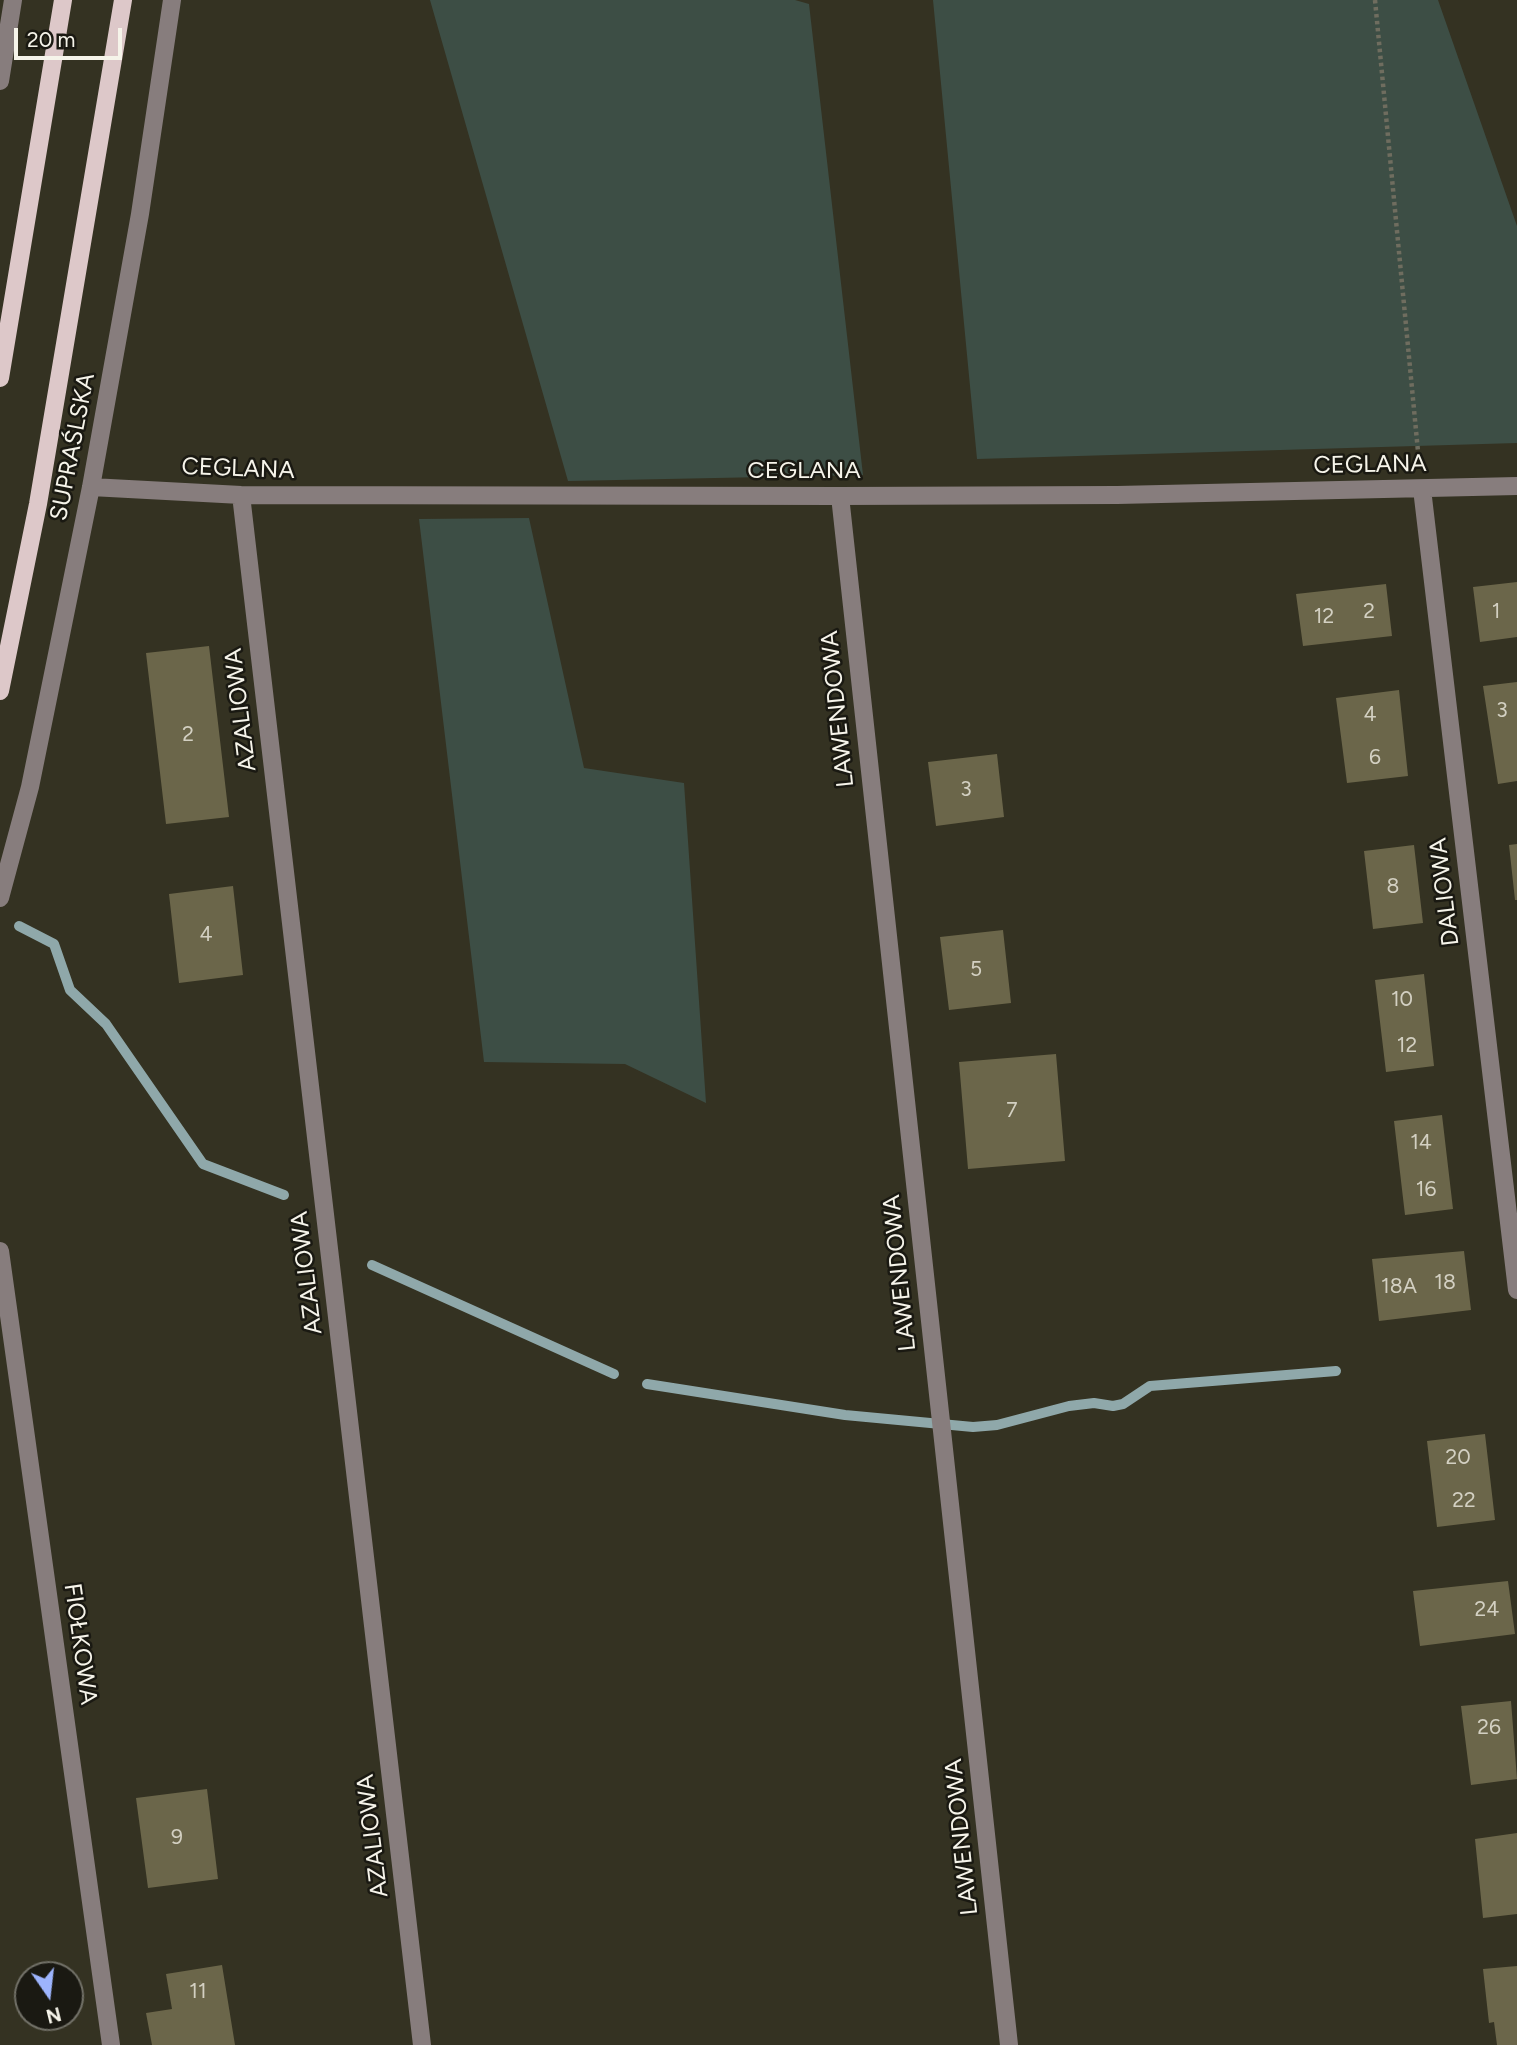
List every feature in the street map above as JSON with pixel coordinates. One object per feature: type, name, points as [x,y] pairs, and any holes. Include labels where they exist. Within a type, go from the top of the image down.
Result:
[{"type":"main road","points":[[0,378],[63,0]]},
{"type":"main road","points":[[0,691],[38,504],[123,0]]},
{"type":"street","points":[[0,81],[13,0]]},
{"type":"street","name":"SUPRAŚLSKA","points":[[0,898],[30,787],[91,487],[140,214],[172,0]]},
{"type":"street","name":"CEGLANA","points":[[91,487],[241,495],[840,496],[1131,495],[1517,486]]},
{"type":"street","name":"DALIOWA","points":[[1422,489],[1517,1290]]},
{"type":"street","name":"AZALIOWA","points":[[241,495],[422,2045]]},
{"type":"street","name":"LAWENDOWA","points":[[840,496],[1009,2045]]},
{"type":"street","name":"FIOŁKOWA","points":[[0,1251],[111,2045]]},
{"type":"path","points":[[1375,0],[1422,489]]},
{"type":"green space","points":[[430,0],[795,0],[809,4],[863,475],[568,481]]},
{"type":"green space","points":[[933,0],[1438,0],[1517,226],[1517,443],[977,459]]},
{"type":"green space","points":[[529,518],[584,768],[684,783],[706,1103],[625,1064],[484,1062],[419,519]]},
{"type":"building","points":[[1517,582],[1517,637],[1480,642],[1473,587]]},
{"type":"building","points":[[1386,584],[1392,636],[1303,646],[1296,594]]},
{"type":"building","points":[[209,646],[229,817],[166,824],[146,653]]},
{"type":"building","points":[[1517,682],[1517,781],[1498,784],[1483,686]]},
{"type":"building","points":[[1399,690],[1408,776],[1347,783],[1336,698]]},
{"type":"building","points":[[997,754],[1004,817],[936,826],[928,762]]},
{"type":"building","points":[[1517,844],[1517,900],[1515,900],[1509,845]]},
{"type":"building","points":[[1414,845],[1423,923],[1373,929],[1364,851]]},
{"type":"building","points":[[233,886],[243,975],[179,983],[169,894]]},
{"type":"building","points":[[1003,930],[1011,1003],[949,1010],[940,937]]},
{"type":"building","points":[[1424,974],[1434,1066],[1386,1072],[1375,980]]},
{"type":"building","points":[[1056,1054],[1065,1161],[968,1169],[959,1062]]},
{"type":"building","points":[[1442,1115],[1453,1209],[1405,1215],[1394,1121]]},
{"type":"building","points":[[1464,1251],[1471,1310],[1379,1321],[1372,1259]]},
{"type":"building","points":[[1485,1434],[1495,1520],[1437,1527],[1427,1441]]},
{"type":"building","points":[[1508,1581],[1515,1634],[1420,1646],[1413,1591]]},
{"type":"building","points":[[1511,1701],[1517,1779],[1471,1785],[1461,1706]]},
{"type":"building","points":[[207,1789],[218,1879],[148,1888],[136,1798]]},
{"type":"building","points":[[1517,1833],[1517,1914],[1483,1918],[1475,1839]]},
{"type":"building","points":[[222,1965],[235,2045],[152,2045],[146,2013],[172,2009],[166,1974]]},
{"type":"building","points":[[1517,1966],[1517,2045],[1497,2045],[1494,2022],[1489,2023],[1483,1969]]},
{"type":"waterway","points":[[19,926],[54,944],[70,990],[106,1024],[203,1164],[284,1195]]},
{"type":"waterway","points":[[372,1265],[614,1374]]},
{"type":"waterway","points":[[647,1384],[845,1415],[973,1427],[997,1425],[1069,1406],[1123,1404],[1150,1386],[1336,1371]]}]
